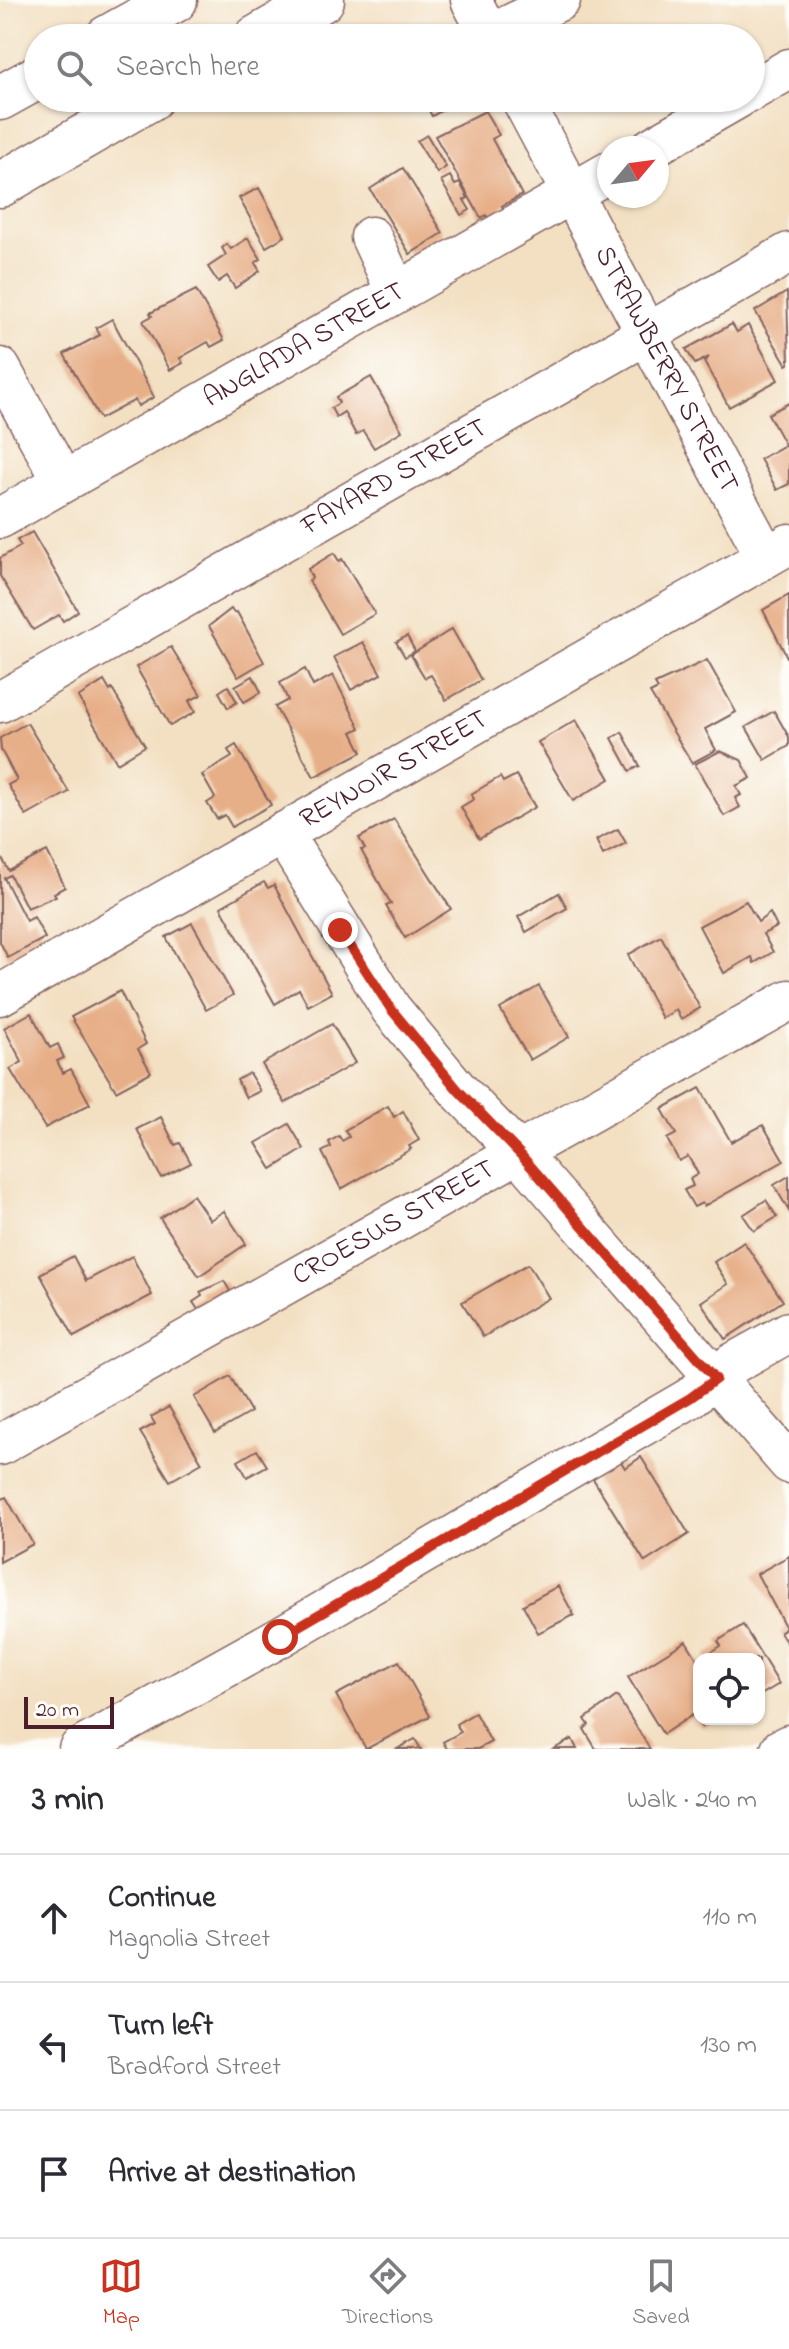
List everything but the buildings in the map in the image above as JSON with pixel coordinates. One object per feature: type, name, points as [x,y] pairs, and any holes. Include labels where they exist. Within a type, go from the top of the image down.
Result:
[{"type":"main road","points":[[132,24],[175,0]]},
{"type":"main road","points":[[280,24],[322,0]]},
{"type":"main road","points":[[0,98],[24,85]]},
{"type":"main road","points":[[0,185],[127,112]]},
{"type":"street","points":[[471,0],[484,24]]},
{"type":"street","points":[[513,24],[560,0]]},
{"type":"street","points":[[765,83],[789,69]]},
{"type":"street","name":"STRAWBERRY STREET","points":[[528,112],[645,335],[778,550]]},
{"type":"street","points":[[669,138],[714,112]]},
{"type":"street","name":"ANGLADA STREET","points":[[0,518],[597,179]]},
{"type":"street","points":[[371,237],[396,291]]},
{"type":"street","name":"FAYARD STREET","points":[[0,702],[789,253]]},
{"type":"street","points":[[0,368],[63,481]]},
{"type":"street","name":"REYNOIR STREET","points":[[0,995],[778,550]]},
{"type":"street","points":[[282,833],[391,1009],[458,1090],[520,1154],[789,1463]]},
{"type":"street","name":"CROESUS STREET","points":[[0,1445],[789,1000]]},
{"type":"street","points":[[79,1749],[335,1605],[690,1398],[732,1364],[789,1332]]},
{"type":"street","points":[[781,1749],[789,1745]]},
{"type":"route","points":[[280,1637],[690,1398],[716,1379],[520,1154],[458,1090],[391,1009],[340,930]]}]
